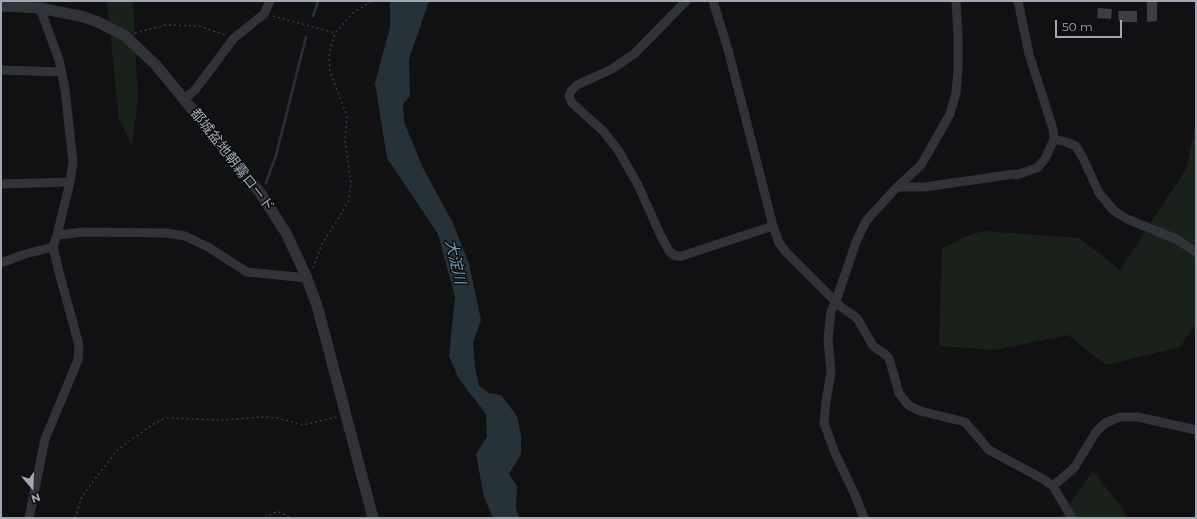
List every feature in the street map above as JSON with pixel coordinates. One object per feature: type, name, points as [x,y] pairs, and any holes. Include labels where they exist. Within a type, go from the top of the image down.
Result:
[{"type":"street","points":[[184,99],[195,90],[234,38],[264,14],[270,1]]},
{"type":"street","points":[[686,1],[634,54],[612,69],[577,85],[571,91],[569,96],[572,103],[603,131],[618,150],[638,185],[669,251],[675,256],[682,256],[773,226]]},
{"type":"street","points":[[713,1],[729,54],[773,226],[779,243],[786,252],[841,307],[857,318],[873,346],[889,358],[899,393],[908,405],[920,411],[966,422],[989,450],[1044,479],[1053,486],[1072,518]]},
{"type":"street","points":[[864,518],[835,453],[824,423],[831,372],[828,340],[831,311],[836,301],[856,242],[866,221],[921,165],[950,114],[956,93],[958,68],[956,1]]},
{"type":"street","points":[[898,187],[925,187],[1014,174],[1016,175],[1037,168],[1045,159],[1054,139],[1053,129],[1029,54],[1018,1]]},
{"type":"street","name":"都城盆地朝霧ロード","points":[[1,6],[18,4],[84,17],[98,22],[125,36],[156,65],[261,194],[274,212],[296,253],[318,309],[373,518]]},
{"type":"street","points":[[30,518],[45,439],[78,360],[79,345],[53,247],[70,182],[73,163],[66,89],[59,60],[40,8]]},
{"type":"street","points":[[1,70],[62,72]]},
{"type":"street","points":[[1054,139],[1076,146],[1084,158],[1099,193],[1114,211],[1127,219],[1176,239],[1196,252]]},
{"type":"street","points":[[1,184],[70,182]]},
{"type":"street","points":[[57,235],[83,232],[166,233],[185,236],[208,247],[247,272],[307,278]]},
{"type":"street","points":[[1,263],[25,254],[53,247]]},
{"type":"street","points":[[1053,486],[1074,468],[1096,432],[1105,423],[1120,417],[1138,417],[1196,430]]},
{"type":"path","points":[[307,278],[311,273],[322,244],[349,200],[351,183],[345,140],[347,116],[329,63],[329,55],[335,33],[353,13],[372,1]]},
{"type":"path","points":[[264,14],[335,33]]},
{"type":"path","points":[[125,36],[166,25],[199,26],[234,38]]},
{"type":"path","points":[[75,518],[82,496],[117,450],[161,420],[169,418],[222,420],[263,417],[278,418],[303,426],[346,415]]},
{"type":"path","points":[[265,518],[273,513],[279,512],[291,518]]},
{"type":"shaded area","points":[[107,1],[133,1],[138,100],[132,145],[119,119]]},
{"type":"shaded area","points":[[1196,124],[1196,324],[1180,347],[1106,365],[1068,335],[993,350],[939,346],[942,249],[964,237],[983,231],[1079,238],[1120,270],[1186,169]]},
{"type":"shaded area","points":[[1093,471],[1122,508],[1128,518],[1060,518]]},
{"type":"water","name":"大淀川","points":[[390,1],[429,1],[409,59],[410,96],[403,104],[404,122],[423,168],[453,223],[469,264],[481,320],[473,343],[475,368],[479,386],[489,393],[501,395],[517,416],[521,436],[521,454],[509,474],[517,486],[516,508],[519,518],[493,518],[484,497],[476,454],[487,437],[486,414],[459,379],[449,356],[455,297],[438,234],[387,158],[375,83],[390,27]]},
{"type":"building","points":[[1147,2],[1157,2],[1157,21],[1147,22]]},
{"type":"building","points":[[1098,8],[1112,9],[1111,19],[1097,18]]},
{"type":"building","points":[[1118,11],[1137,11],[1137,22],[1119,22]]},
{"type":"waterway","points":[[313,16],[318,1]]},
{"type":"waterway","points":[[266,183],[276,155],[306,37]]}]
